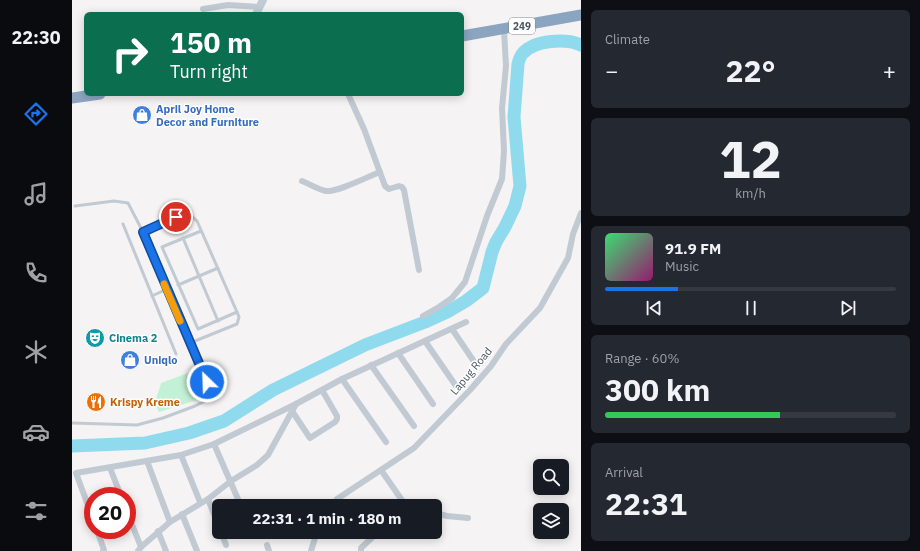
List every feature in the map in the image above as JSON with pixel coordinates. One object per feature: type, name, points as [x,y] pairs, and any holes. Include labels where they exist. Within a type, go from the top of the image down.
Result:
[{"type":"highway","name":"249","points":[[464,36],[581,16]]},
{"type":"highway","points":[[72,98],[86,96]]},
{"type":"street","points":[[203,9],[228,5],[257,11],[263,0]]},
{"type":"street","points":[[423,316],[440,307],[452,298],[465,282],[487,216],[502,179],[504,151],[502,108],[506,66],[504,30]]},
{"type":"street","points":[[349,96],[364,129],[387,189],[399,186],[404,190],[419,270]]},
{"type":"street","points":[[302,181],[318,189],[327,191],[338,189],[380,172]]},
{"type":"street","name":"Lapug Road","points":[[338,499],[414,448],[470,390],[506,344],[540,308],[568,258],[573,234],[581,213]]},
{"type":"street","points":[[84,495],[76,473],[181,455],[214,444],[296,404],[342,378],[466,322]]},
{"type":"street","points":[[452,329],[475,363]]},
{"type":"street","points":[[425,341],[456,386]]},
{"type":"street","points":[[398,354],[433,404]]},
{"type":"street","points":[[371,365],[414,426]]},
{"type":"street","points":[[342,378],[386,442]]},
{"type":"street","points":[[292,411],[310,438],[335,422],[337,416],[322,390]]},
{"type":"street","points":[[136,539],[139,549],[170,522],[208,498],[231,481],[257,466],[268,455],[296,404]]},
{"type":"street","points":[[214,444],[238,499]]},
{"type":"street","points":[[181,455],[200,502]]},
{"type":"street","points":[[147,461],[170,522]]},
{"type":"street","points":[[110,468],[117,487]]},
{"type":"street","points":[[381,470],[401,499]]},
{"type":"street","points":[[208,498],[212,509]]},
{"type":"street","points":[[182,514],[198,551]]},
{"type":"street","points":[[442,515],[468,518]]},
{"type":"street","points":[[158,531],[166,551]]},
{"type":"street","points":[[100,539],[104,550],[103,551]]},
{"type":"street","points":[[224,539],[226,546]]},
{"type":"street","points":[[311,551],[315,539]]},
{"type":"street","points":[[361,551],[361,548],[371,539]]},
{"type":"lane","points":[[72,423],[137,425],[163,418],[209,399],[211,396],[207,382],[143,232],[128,203],[114,201],[75,206]]},
{"type":"lane","points":[[143,232],[176,217],[189,214],[197,221],[237,312],[239,317],[237,324],[190,343]]},
{"type":"lane","points":[[123,224],[176,354]]},
{"type":"lane","points":[[201,231],[162,247],[178,285],[198,329],[237,312]]},
{"type":"lane","points":[[183,238],[218,321]]},
{"type":"lane","points":[[178,285],[218,268]]},
{"type":"lane","points":[[152,296],[167,289]]},
{"type":"green space","points":[[196,370],[206,397],[159,412],[156,401],[161,383]]},
{"type":"waterway","points":[[72,446],[145,443],[189,433],[224,421],[273,390],[365,345],[449,311],[466,301],[483,288],[492,252],[515,206],[520,186],[514,117],[518,64],[521,55],[535,45],[543,43],[567,41],[581,45]]},
{"type":"slow traffic","points":[[164,284],[180,321]]},
{"type":"place","name":"April Joy Home Decor and Furniture","points":[[142,115]]},
{"type":"place","name":"Cinema 2","points":[[95,338]]},
{"type":"place","name":"Uniqlo","points":[[130,360]]},
{"type":"place","name":"Krispy Kreme","points":[[96,402]]},
{"type":"route","points":[[176,217],[143,232],[207,382]]}]
